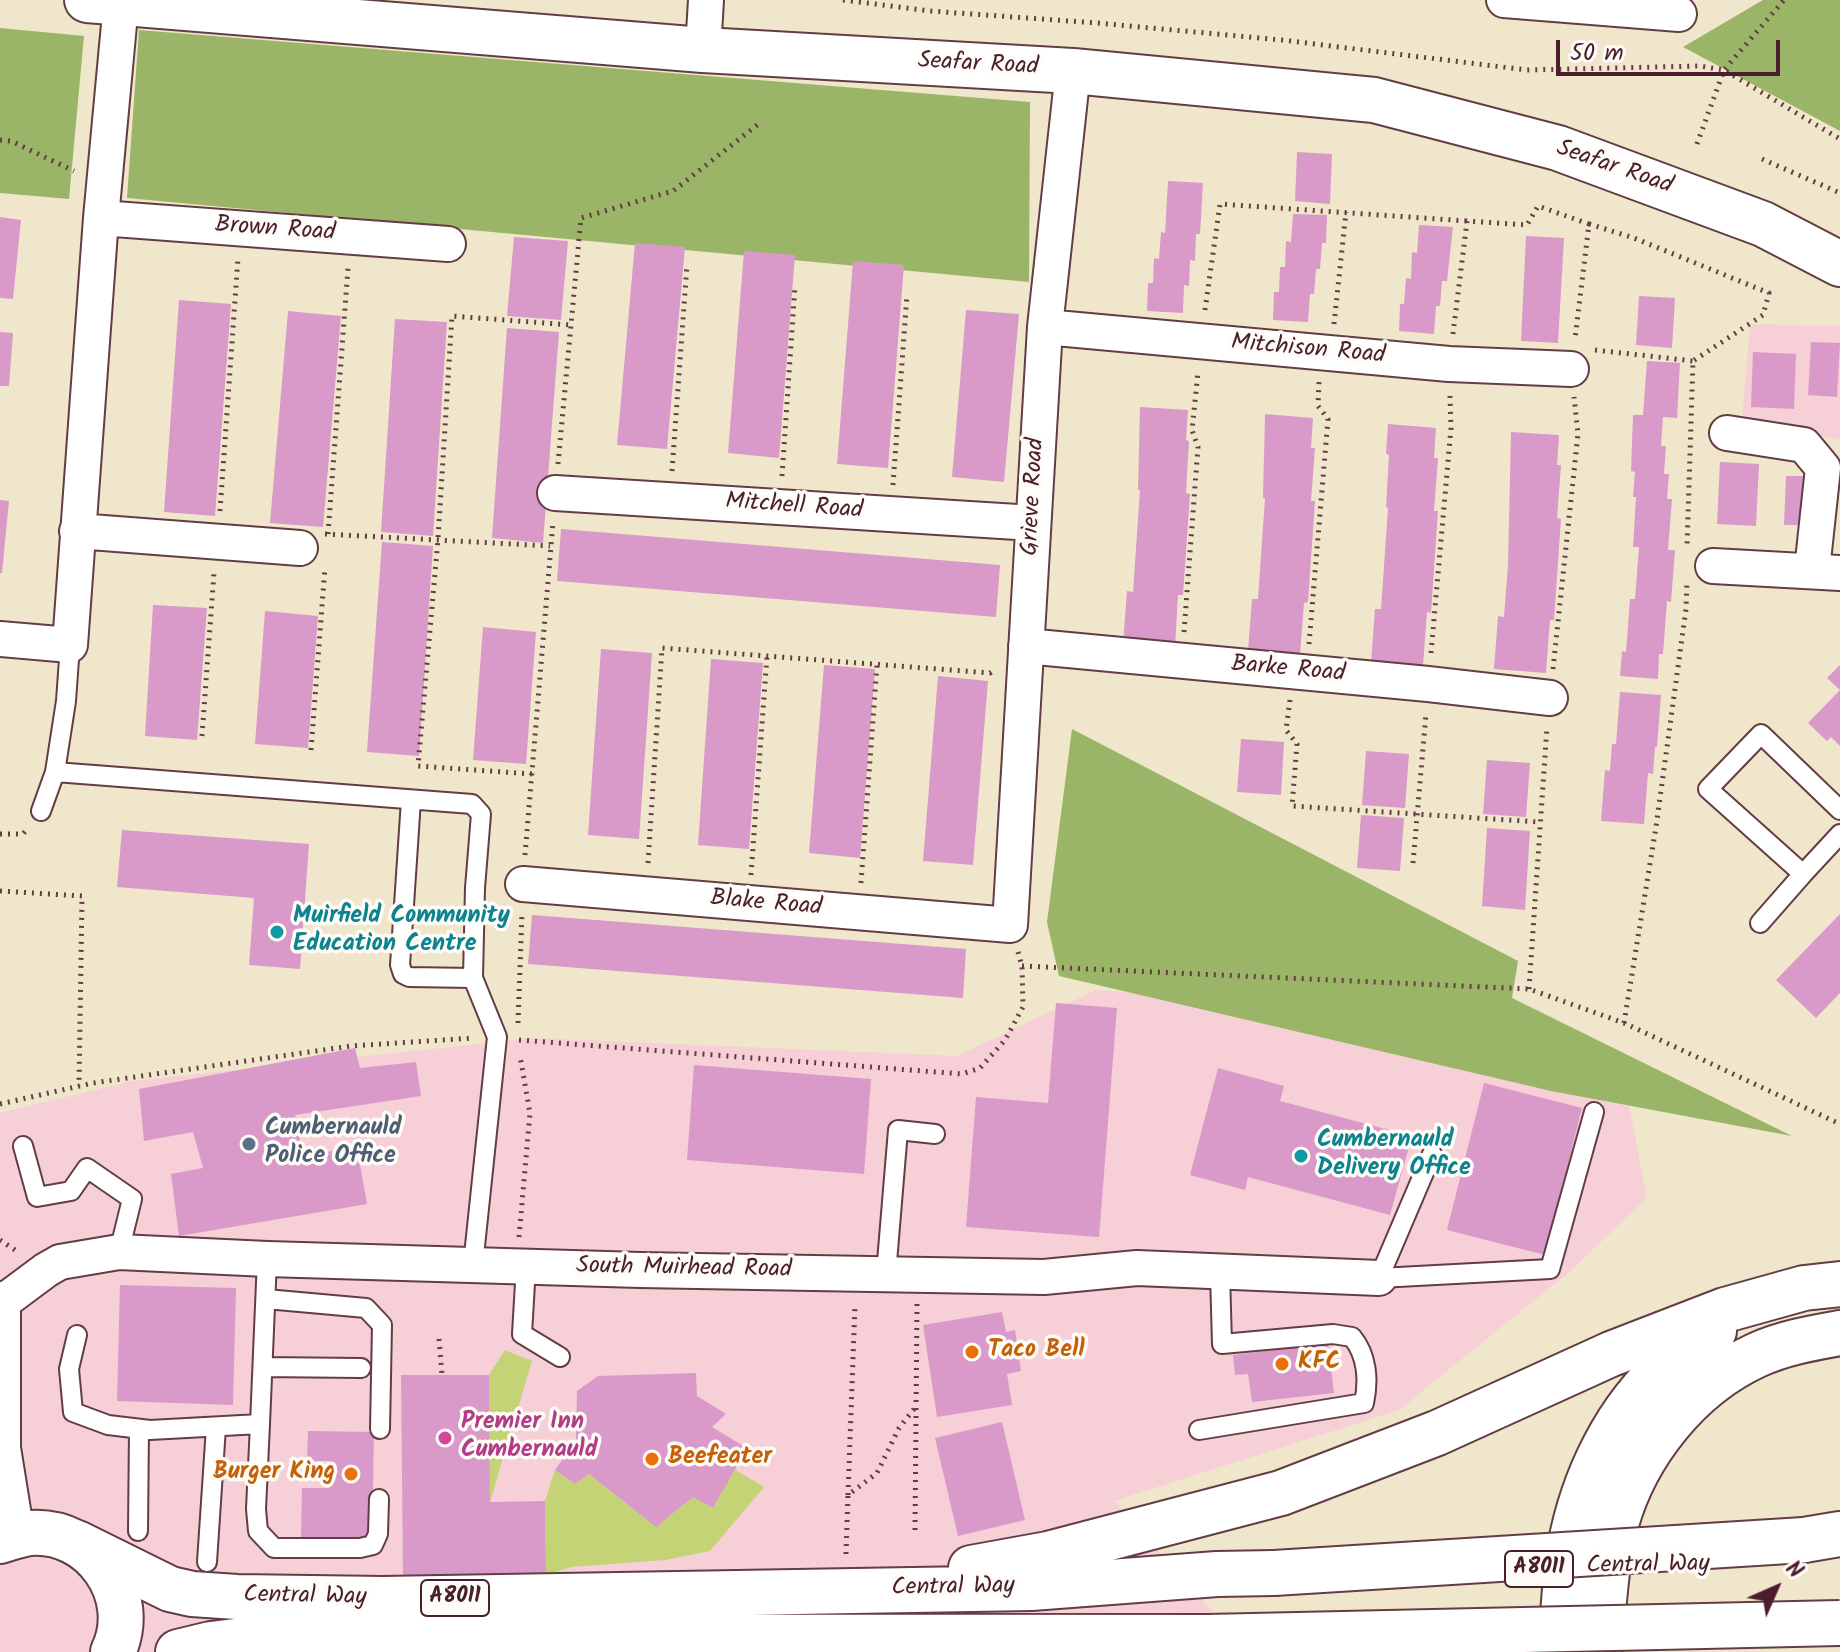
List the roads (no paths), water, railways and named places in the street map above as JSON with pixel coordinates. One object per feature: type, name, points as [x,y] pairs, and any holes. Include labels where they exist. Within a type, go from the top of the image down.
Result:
[{"type":"main road","name":"Seafar Road","points":[[104,2],[703,50],[1073,71],[1374,100],[1558,148],[1763,224],[1840,264]]},
{"type":"main road","points":[[844,1592],[1048,1554],[1281,1493],[1437,1433],[1625,1349],[1725,1310],[1822,1286]]},
{"type":"main road","points":[[1560,1652],[1568,1561],[1576,1520],[1590,1477],[1622,1419],[1661,1370],[1691,1347],[1744,1314],[1822,1286]]},
{"type":"main road","points":[[1599,1652],[1616,1527],[1625,1497],[1667,1426],[1709,1386],[1757,1354],[1840,1333]]},
{"type":"main road","name":"Central Way","points":[[8,1538],[29,1533],[54,1535],[77,1543],[170,1589],[212,1596],[383,1599],[1031,1588],[1217,1574],[1822,1550]]},
{"type":"main road","points":[[77,1543],[100,1562],[116,1588],[121,1617],[113,1652]]},
{"type":"main road","name":"Central Way","points":[[178,1652],[211,1644],[275,1636],[1207,1637],[1840,1623]]},
{"type":"main road","points":[[848,1637],[924,1652]]},
{"type":"street","points":[[703,50],[706,0]]},
{"type":"street","points":[[1515,1],[1679,14]]},
{"type":"street","points":[[0,639],[70,645],[103,201],[104,2]]},
{"type":"street","name":"Grieve Road","points":[[1010,925],[1045,327],[1073,71]]},
{"type":"street","name":"Brown Road","points":[[103,201],[241,228],[448,244]]},
{"type":"street","name":"Mitchison Road","points":[[1045,327],[1449,364],[1572,358]]},
{"type":"street","points":[[1695,568],[1826,572],[1823,468],[1804,445],[1727,433]]},
{"type":"street","name":"Mitchell Road","points":[[555,493],[1033,523]]},
{"type":"street","points":[[77,531],[320,548]]},
{"type":"street","name":"Barke Road","points":[[1026,646],[1550,698]]},
{"type":"street","name":"Blake Road","points":[[523,884],[1010,925]]},
{"type":"street","name":"South Muirhead Road","points":[[1,1302],[60,1262],[119,1252],[473,1265],[887,1274],[1044,1277],[1137,1268],[1379,1278]]},
{"type":"street","points":[[1,1302],[8,1538]]},
{"type":"lane","points":[[41,811],[55,772],[66,701],[70,645]]},
{"type":"lane","points":[[1803,874],[1708,789],[1761,734],[1840,810]]},
{"type":"lane","points":[[55,772],[472,804],[481,814],[473,978],[497,1037],[473,1265]]},
{"type":"lane","points":[[411,800],[400,965],[403,974],[409,977],[473,978]]},
{"type":"lane","points":[[1760,923],[1840,834]]},
{"type":"lane","points":[[1432,1154],[1379,1278],[1550,1269],[1594,1112]]},
{"type":"lane","points":[[887,1274],[898,1130],[935,1134]]},
{"type":"lane","points":[[23,1146],[37,1197],[71,1191],[87,1168],[132,1199],[119,1252]]},
{"type":"lane","points":[[267,1259],[256,1509],[258,1531],[274,1548],[360,1548],[373,1545],[378,1534],[379,1499]]},
{"type":"lane","points":[[521,1266],[522,1334],[560,1357]]},
{"type":"lane","points":[[1199,1430],[1364,1403],[1367,1389],[1364,1351],[1352,1337],[1333,1334],[1222,1344],[1220,1273]]},
{"type":"lane","points":[[266,1299],[366,1308],[382,1325],[380,1429]]},
{"type":"lane","points":[[77,1335],[69,1369],[73,1412],[108,1425],[150,1430],[260,1424]]},
{"type":"lane","points":[[263,1367],[361,1368]]},
{"type":"lane","points":[[207,1562],[216,1427]]},
{"type":"lane","points":[[138,1531],[139,1429]]},
{"type":"place","name":"Muirfield Community Education Centre","points":[[277,932]]},
{"type":"place","name":"Cumbernauld Police Office","points":[[249,1144]]},
{"type":"place","name":"Cumbernauld Delivery Office","points":[[1301,1156]]},
{"type":"place","name":"Taco Bell","points":[[972,1352]]},
{"type":"place","name":"KFC","points":[[1282,1364]]},
{"type":"place","name":"Premier Inn Cumbernauld","points":[[445,1438]]},
{"type":"place","name":"Beefeater","points":[[652,1459]]},
{"type":"place","name":"Burger King","points":[[351,1474]]}]
